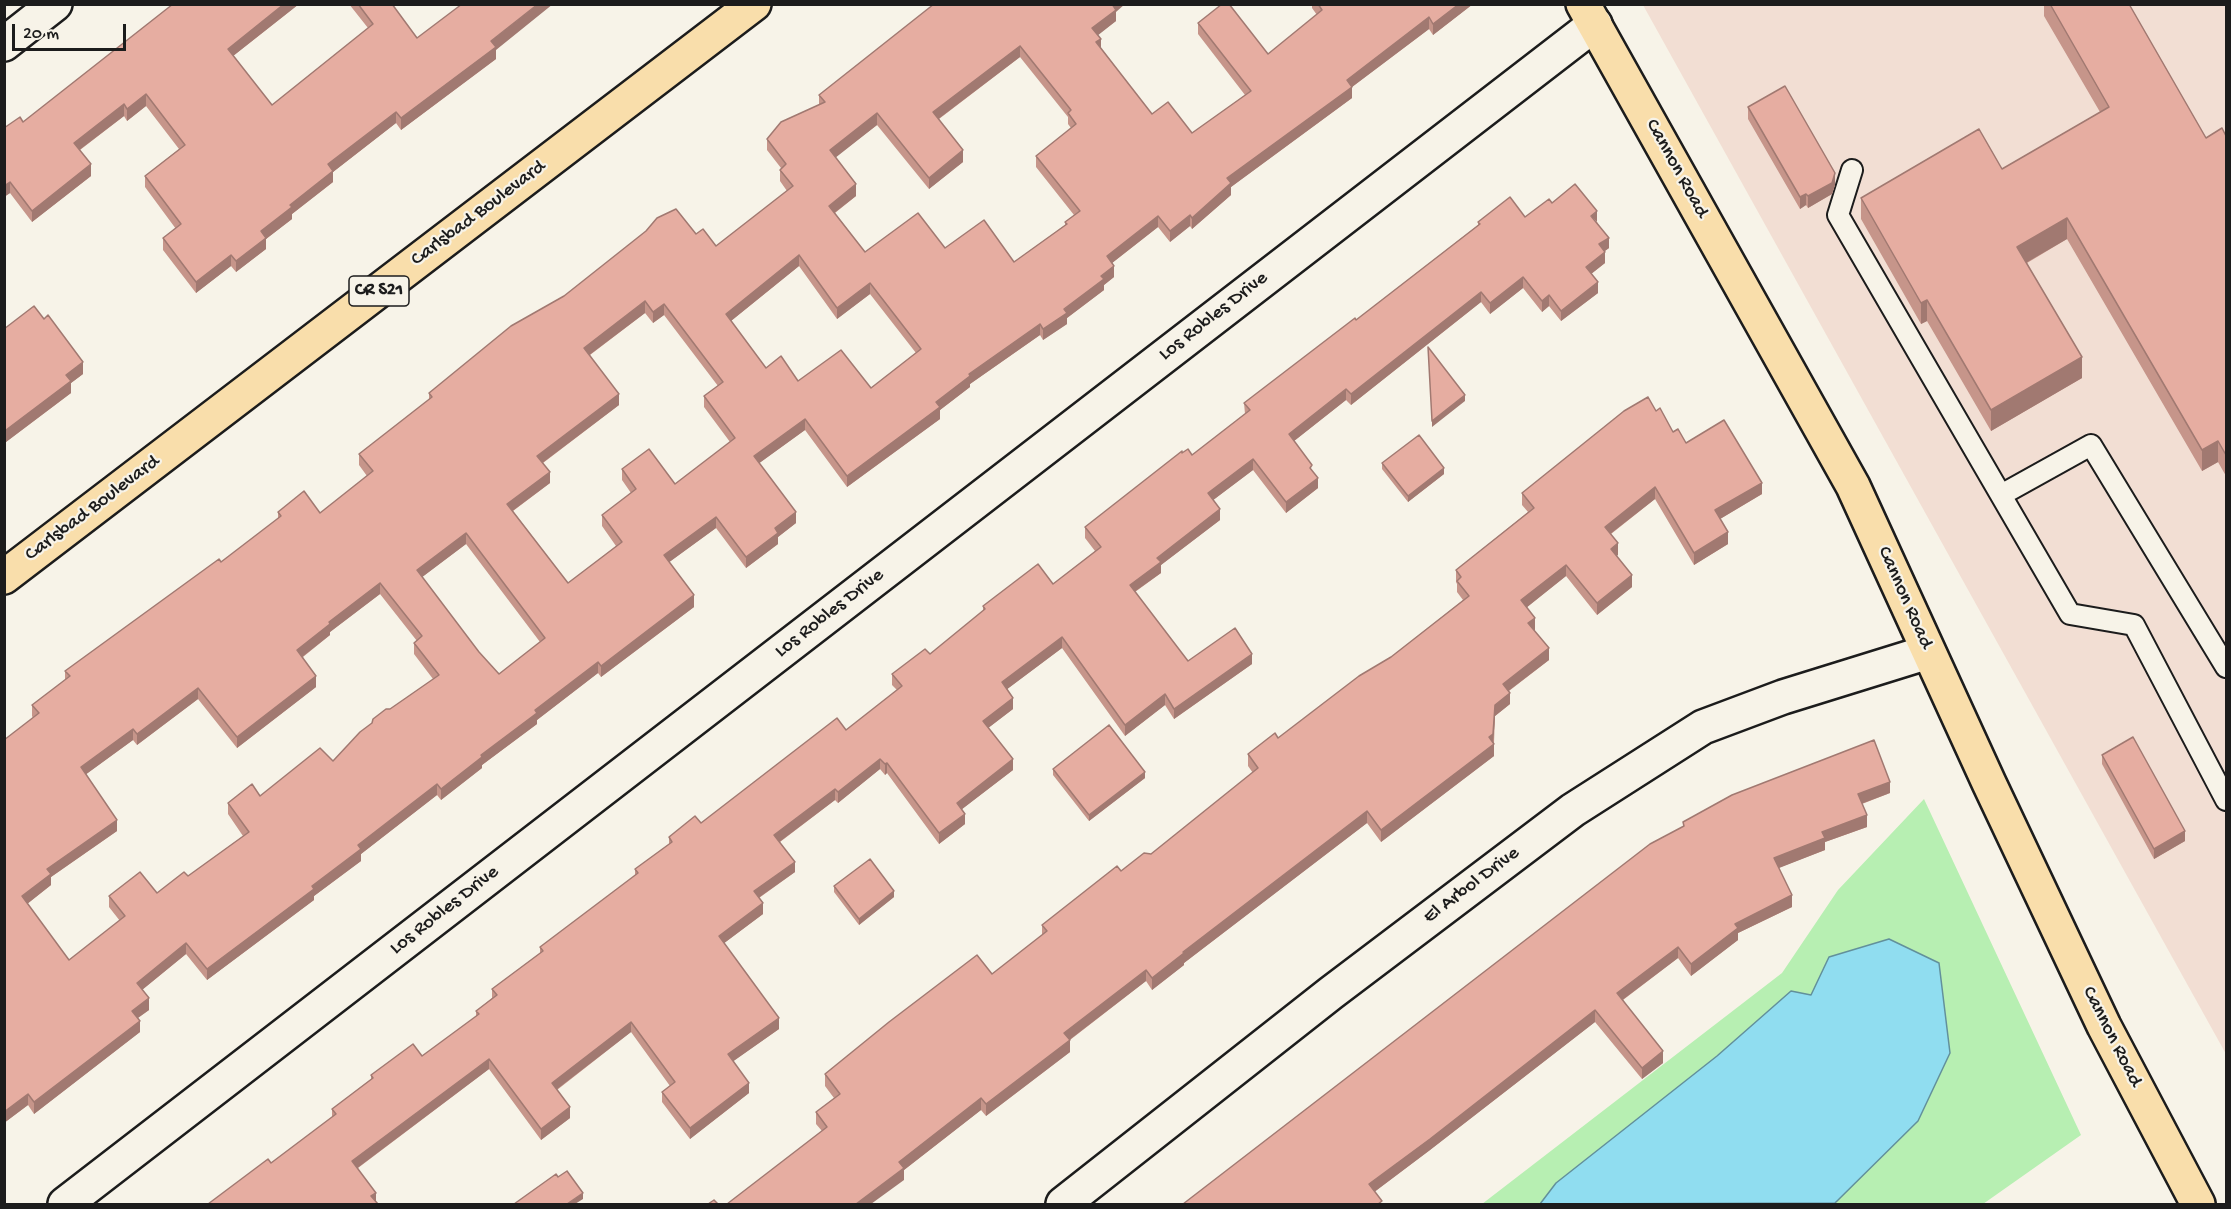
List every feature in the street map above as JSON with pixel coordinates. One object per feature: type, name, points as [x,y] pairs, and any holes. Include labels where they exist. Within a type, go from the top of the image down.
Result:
[{"type":"main road","name":"Carlsbad Boulevard","points":[[4,577],[754,4]]},
{"type":"main road","name":"Cannon Road","points":[[1589,14],[1853,486],[2104,1026],[2198,1204]]},
{"type":"street","points":[[4,44],[55,4]]},
{"type":"street","name":"Los Robles Drive","points":[[65,1204],[1589,14]]},
{"type":"street","name":"El Arbol Drive","points":[[1063,1204],[1331,993],[1573,810],[1703,727],[1783,697],[1928,651]]},
{"type":"lane","points":[[1852,170],[1838,215],[2070,614],[2134,625],[2226,800]]},
{"type":"lane","points":[[2001,495],[2091,445],[2226,667]]},
{"type":"shaded area","points":[[1643,5],[2226,5],[2226,1054]]},
{"type":"green space","points":[[1924,799],[2081,1135],[1983,1204],[1482,1204],[1782,973],[1838,890]]},
{"type":"water","points":[[1889,939],[1939,963],[1950,1053],[1918,1121],[1835,1203],[1540,1204],[1556,1183],[1717,1056],[1791,991],[1811,995],[1829,957]]},
{"type":"building","points":[[173,4],[284,4],[228,49],[272,105],[373,24],[358,4],[392,4],[417,38],[462,4],[538,4],[491,41],[496,47],[401,118],[396,112],[328,164],[333,171],[261,231],[266,238],[236,261],[231,255],[196,282],[163,238],[181,224],[145,176],[185,145],[146,94],[127,109],[124,104],[74,143],[91,164],[32,211],[10,182],[4,186],[4,128],[20,117],[23,122]]},
{"type":"building","points":[[934,4],[1112,4],[1116,10],[1092,28],[1101,39],[1096,42],[1152,114],[1168,102],[1192,133],[1251,91],[1198,23],[1222,4],[1229,4],[1268,54],[1322,10],[1318,4],[1459,4],[1433,24],[1429,17],[1347,80],[1352,87],[1227,178],[1231,183],[1192,218],[1190,215],[1170,231],[1158,216],[1107,256],[1114,266],[1101,276],[1104,279],[1064,309],[1067,313],[1043,329],[1040,324],[969,374],[970,376],[936,402],[940,407],[847,476],[805,419],[754,456],[796,512],[775,528],[778,533],[746,557],[716,517],[664,555],[694,595],[601,666],[598,662],[535,710],[537,713],[481,755],[482,757],[441,789],[437,784],[358,845],[361,849],[312,886],[314,889],[207,969],[186,943],[137,983],[149,998],[132,1011],[140,1021],[34,1102],[28,1094],[4,1112],[4,740],[39,713],[32,705],[70,676],[65,671],[219,559],[221,562],[281,516],[278,512],[304,491],[320,513],[373,471],[359,454],[432,397],[429,393],[511,326],[564,296],[646,231],[657,218],[676,209],[696,234],[703,229],[716,246],[793,186],[780,170],[786,164],[767,139],[781,122],[825,102],[819,95]],"holes":[[[1020,46],[1071,110],[1068,113],[1076,124],[1036,156],[1080,211],[1065,222],[1067,224],[1014,262],[984,220],[945,248],[918,213],[865,252],[829,206],[856,184],[830,150],[877,113],[929,178],[963,150],[933,112]],[[799,255],[837,308],[870,283],[921,349],[871,388],[841,350],[798,381],[781,356],[766,368],[726,314]],[[645,301],[653,312],[664,304],[723,382],[704,396],[735,438],[675,484],[649,449],[622,469],[636,489],[602,515],[622,542],[568,583],[507,504],[550,472],[537,456],[619,394],[584,348]],[[466,533],[545,638],[499,674],[479,652],[417,570]],[[380,583],[422,636],[414,643],[439,675],[373,719],[372,723],[360,732],[333,761],[320,748],[260,796],[252,784],[228,803],[249,832],[188,876],[184,872],[157,893],[140,872],[109,896],[125,916],[69,960],[22,896],[51,874],[47,869],[117,820],[81,767],[133,729],[137,734],[198,688],[237,737],[316,676],[297,650],[330,624],[329,622]]]},
{"type":"building","points":[[2050,4],[2129,4],[2206,138],[2222,128],[2226,136],[2226,455],[2218,441],[2202,450],[2067,218],[2017,247],[2082,357],[1991,410],[1927,300],[1921,303],[1861,198],[1979,129],[2002,169],[2109,107]]},
{"type":"building","points":[[1785,86],[1835,173],[1832,183],[1808,196],[1806,194],[1800,197],[1748,107]]},
{"type":"building","points":[[1575,184],[1597,211],[1591,216],[1609,238],[1599,244],[1605,252],[1586,267],[1598,282],[1561,311],[1549,295],[1542,301],[1523,277],[1490,303],[1481,292],[1351,394],[1346,389],[1289,434],[1312,465],[1310,468],[1318,478],[1286,502],[1253,459],[1208,493],[1220,509],[1157,558],[1161,562],[1130,585],[1188,661],[1235,628],[1252,654],[1174,709],[1165,694],[1125,725],[1062,637],[1002,682],[1013,698],[983,721],[1013,759],[957,803],[965,814],[939,833],[887,763],[885,764],[880,759],[838,792],[835,789],[774,835],[795,862],[754,891],[763,903],[719,936],[779,1018],[728,1054],[749,1083],[690,1128],[662,1092],[675,1082],[631,1022],[552,1083],[570,1107],[541,1129],[489,1059],[352,1161],[376,1193],[371,1196],[378,1204],[208,1204],[268,1159],[271,1163],[336,1114],[332,1109],[373,1078],[371,1075],[413,1044],[422,1056],[479,1014],[476,1011],[497,995],[492,989],[543,951],[540,947],[638,873],[635,869],[672,842],[669,837],[695,816],[701,823],[837,718],[846,730],[902,686],[892,674],[925,649],[930,654],[985,609],[983,606],[1038,564],[1053,584],[1101,547],[1085,527],[1182,451],[1182,453],[1188,449],[1192,455],[1250,410],[1244,403],[1480,224],[1478,222],[1510,197],[1525,217],[1549,199],[1552,203]]},
{"type":"building","points":[[34,306],[44,319],[48,315],[83,362],[66,375],[71,381],[6,430],[4,428],[4,329]]},
{"type":"building","points":[[1428,347],[1465,395],[1432,421]]},
{"type":"building","points":[[1648,397],[1656,411],[1660,408],[1673,432],[1678,429],[1686,443],[1724,420],[1762,483],[1715,510],[1728,532],[1694,553],[1655,487],[1605,527],[1618,543],[1611,549],[1632,575],[1597,603],[1566,565],[1521,600],[1535,618],[1528,623],[1549,648],[1503,684],[1510,693],[1495,705],[1493,734],[1489,737],[1494,744],[1381,830],[1367,811],[1152,978],[1146,970],[1064,1033],[1070,1040],[986,1104],[981,1098],[899,1162],[904,1168],[856,1204],[727,1204],[827,1127],[816,1112],[840,1094],[825,1074],[977,955],[992,974],[1047,931],[1042,925],[1117,866],[1121,871],[1144,853],[1151,854],[1258,768],[1248,754],[1275,733],[1278,738],[1359,676],[1391,657],[1469,596],[1457,581],[1461,577],[1456,570],[1534,508],[1522,493],[1624,411]]},
{"type":"building","points":[[1419,435],[1444,468],[1408,496],[1382,463]]},
{"type":"building","points":[[1109,725],[1145,772],[1089,815],[1053,769]]},
{"type":"building","points":[[2133,737],[2185,831],[2154,849],[2102,755]]},
{"type":"building","points":[[1874,740],[1890,782],[1858,794],[1867,815],[1822,832],[1825,838],[1774,858],[1792,895],[1735,924],[1738,928],[1691,964],[1678,947],[1617,993],[1663,1051],[1642,1068],[1595,1010],[1369,1184],[1382,1201],[1378,1204],[1183,1204],[1650,844],[1684,826],[1683,822],[1732,795]]},
{"type":"building","points":[[870,859],[894,891],[859,919],[834,886]]},
{"type":"building","points":[[567,1171],[583,1193],[567,1204],[514,1204],[556,1174],[558,1177]]}]
